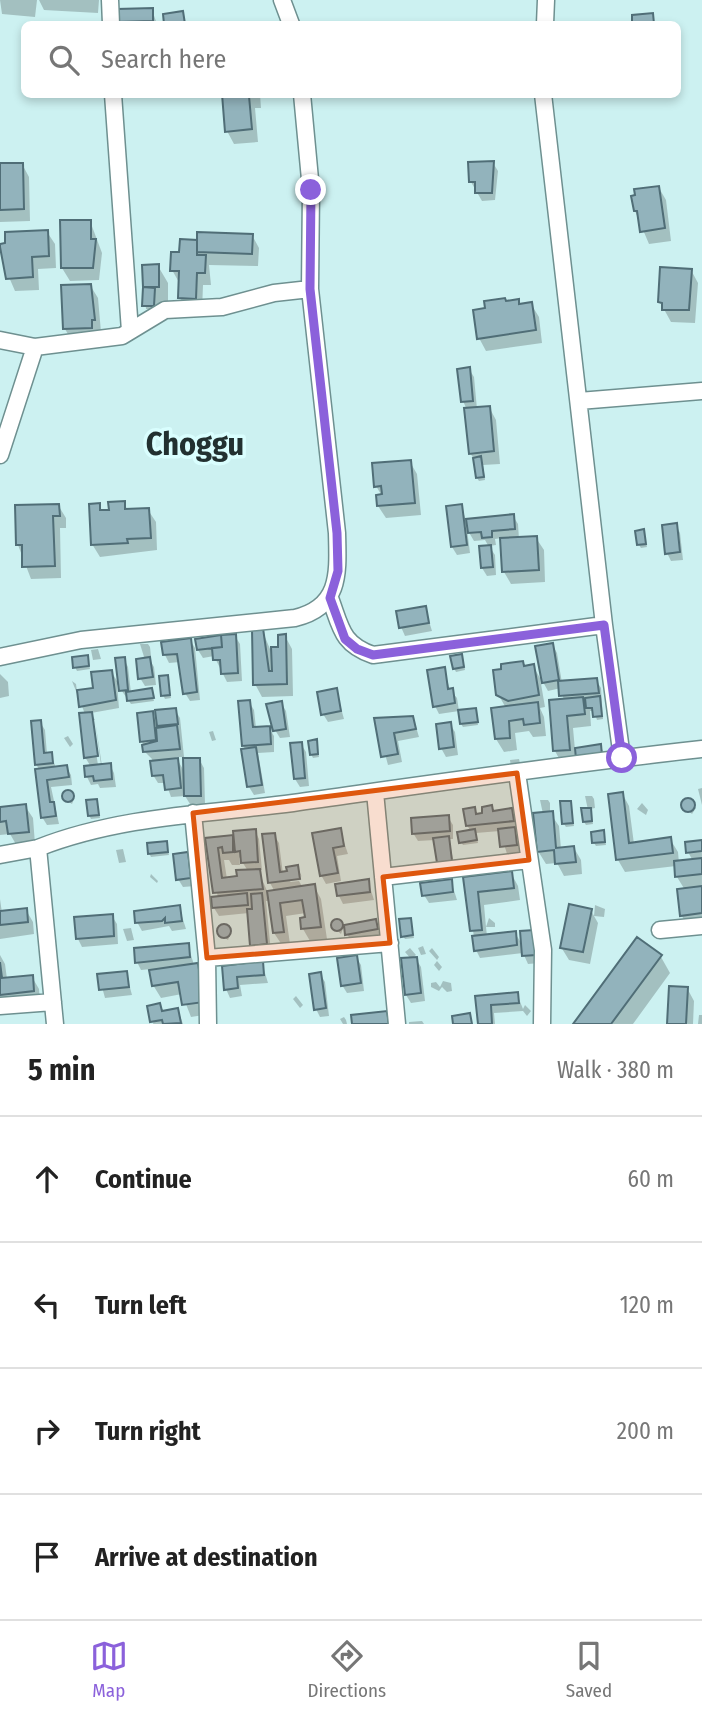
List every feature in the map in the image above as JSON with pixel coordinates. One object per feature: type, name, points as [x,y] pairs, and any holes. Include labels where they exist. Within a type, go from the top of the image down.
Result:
[{"type":"street","points":[[110,0],[111,21]]},
{"type":"street","points":[[282,0],[290,21]]},
{"type":"street","points":[[545,21],[546,0]]},
{"type":"street","points":[[113,98],[130,331]]},
{"type":"street","points":[[0,657],[81,640],[295,618],[313,614],[330,598],[338,571],[337,533],[310,289],[311,190],[302,98]]},
{"type":"street","points":[[543,98],[604,625],[622,758]]},
{"type":"street","points":[[0,340],[35,347],[122,336],[165,310],[222,307],[274,293],[310,289]]},
{"type":"street","points":[[0,455],[35,347]]},
{"type":"street","points":[[579,401],[702,391]]},
{"type":"street","points":[[330,598],[345,639],[357,649],[373,655],[604,625]]},
{"type":"street","points":[[0,855],[38,848],[89,832],[193,813],[702,749]]},
{"type":"street","points":[[517,772],[543,950],[542,1024]]},
{"type":"street","points":[[375,792],[397,1024]]},
{"type":"street","points":[[193,813],[207,958],[208,1024]]},
{"type":"street","points":[[38,848],[55,1024]]},
{"type":"street","points":[[383,877],[529,860]]},
{"type":"street","points":[[660,930],[702,926]]},
{"type":"street","points":[[207,958],[390,943]]},
{"type":"street","points":[[0,1006],[53,1002]]},
{"type":"highlighted area","points":[[517,773],[529,860],[383,877],[390,943],[207,958],[193,813]]},
{"type":"building","points":[[153,8],[153,21],[117,21],[117,9]]},
{"type":"building","points":[[183,11],[185,21],[164,21],[163,14]]},
{"type":"building","points":[[653,13],[654,21],[632,21],[632,15]]},
{"type":"building","points":[[222,98],[249,98],[252,129],[225,132]]},
{"type":"building","points":[[494,161],[492,193],[475,193],[475,182],[469,182],[468,162]]},
{"type":"building","points":[[0,163],[23,163],[24,209],[0,210]]},
{"type":"building","points":[[659,186],[665,228],[640,232],[637,211],[634,211],[631,196],[635,195],[634,189]]},
{"type":"building","points":[[60,220],[91,220],[91,239],[96,239],[93,268],[61,268]]},
{"type":"building","points":[[48,230],[49,256],[32,257],[33,277],[6,279],[0,247],[0,244],[5,243],[5,232]]},
{"type":"building","points":[[197,232],[253,234],[252,254],[197,252]]},
{"type":"building","points":[[180,239],[197,240],[197,255],[206,255],[205,273],[197,273],[196,299],[178,298],[179,271],[170,271],[171,252],[179,252]]},
{"type":"building","points":[[159,264],[159,287],[143,287],[142,265]]},
{"type":"building","points":[[660,267],[692,269],[689,310],[662,310],[662,303],[658,302]]},
{"type":"building","points":[[91,284],[95,320],[92,320],[92,328],[63,329],[61,285]]},
{"type":"building","points":[[143,287],[155,288],[154,306],[142,306]]},
{"type":"building","points":[[505,298],[506,301],[519,299],[519,304],[532,302],[536,330],[477,339],[473,310],[485,308],[484,301]]},
{"type":"building","points":[[470,367],[473,401],[461,402],[457,369]]},
{"type":"building","points":[[490,406],[494,451],[469,454],[464,408]]},
{"type":"building","points":[[481,456],[484,477],[476,478],[473,458]]},
{"type":"building","points":[[411,460],[415,503],[377,506],[376,495],[382,494],[381,486],[374,487],[372,463]]},
{"type":"building","points":[[125,501],[125,509],[149,508],[151,538],[127,539],[128,543],[91,545],[89,504],[100,503],[100,510],[109,510],[108,502]]},
{"type":"building","points":[[59,504],[60,516],[53,516],[55,566],[22,567],[22,545],[16,545],[15,505]]},
{"type":"building","points":[[462,504],[467,545],[451,547],[446,506]]},
{"type":"building","points":[[514,514],[515,529],[492,531],[492,537],[482,538],[481,532],[468,533],[466,519]]},
{"type":"building","points":[[677,523],[680,552],[665,554],[662,525]]},
{"type":"building","points":[[644,529],[646,544],[637,545],[635,531]]},
{"type":"building","points":[[537,536],[539,570],[502,572],[500,538]]},
{"type":"building","points":[[491,545],[493,567],[481,568],[479,546]]},
{"type":"building","points":[[426,606],[429,623],[399,628],[396,611]]},
{"type":"building","points":[[263,628],[269,671],[272,671],[271,647],[278,647],[278,635],[286,634],[287,684],[253,685],[252,629]]},
{"type":"building","points":[[236,634],[238,673],[221,674],[220,660],[213,660],[212,648],[222,647],[221,635]]},
{"type":"building","points":[[221,635],[222,647],[197,650],[195,639]]},
{"type":"building","points":[[191,638],[197,692],[183,694],[177,654],[163,655],[161,642]]},
{"type":"building","points":[[553,643],[559,680],[542,683],[535,646]]},
{"type":"building","points":[[462,654],[464,667],[453,669],[450,656]]},
{"type":"building","points":[[88,655],[89,666],[73,668],[72,657]]},
{"type":"building","points":[[125,657],[128,690],[119,691],[115,658]]},
{"type":"building","points":[[150,657],[153,677],[138,679],[136,659]]},
{"type":"building","points":[[523,661],[524,666],[534,664],[539,695],[508,701],[496,695],[493,670],[501,669],[501,664]]},
{"type":"building","points":[[445,667],[448,689],[453,688],[455,703],[433,707],[427,670]]},
{"type":"building","points":[[112,670],[116,700],[79,707],[77,690],[93,688],[91,672]]},
{"type":"building","points":[[168,675],[170,695],[161,696],[159,676]]},
{"type":"building","points":[[597,678],[599,693],[559,696],[558,681]]},
{"type":"building","points":[[152,688],[154,698],[127,701],[126,692]]},
{"type":"building","points":[[337,688],[341,711],[321,715],[317,692]]},
{"type":"building","points":[[600,696],[602,716],[593,717],[592,708],[586,708],[585,698]]},
{"type":"building","points":[[583,697],[585,714],[567,716],[570,750],[553,751],[549,700]]},
{"type":"building","points":[[250,700],[253,727],[270,726],[271,744],[242,746],[238,701]]},
{"type":"building","points":[[282,701],[286,729],[273,731],[266,704]]},
{"type":"building","points":[[538,702],[540,723],[524,725],[523,719],[509,721],[510,738],[495,739],[491,708]]},
{"type":"building","points":[[176,708],[178,724],[157,726],[155,710]]},
{"type":"building","points":[[476,708],[478,722],[460,724],[458,710]]},
{"type":"building","points":[[153,711],[156,740],[140,742],[137,713]]},
{"type":"building","points":[[92,712],[98,756],[84,758],[79,713]]},
{"type":"building","points":[[413,716],[416,729],[394,733],[398,754],[381,757],[374,718]]},
{"type":"building","points":[[41,720],[44,753],[52,752],[53,763],[35,765],[31,721]]},
{"type":"building","points":[[451,722],[454,747],[439,749],[436,724]]},
{"type":"building","points":[[177,725],[180,749],[143,752],[142,745],[157,741],[156,728]]},
{"type":"building","points":[[317,739],[318,754],[310,755],[308,741]]},
{"type":"building","points":[[302,742],[305,778],[294,779],[290,743]]},
{"type":"building","points":[[601,744],[602,756],[576,759],[575,748]]},
{"type":"building","points":[[256,747],[262,785],[247,787],[241,749]]},
{"type":"building","points":[[178,758],[181,788],[165,790],[163,775],[152,776],[150,761]]},
{"type":"building","points":[[183,758],[200,758],[201,796],[184,796]]},
{"type":"building","points":[[111,763],[112,779],[94,781],[93,776],[85,777],[84,766]]},
{"type":"building","points":[[67,765],[69,777],[47,780],[50,802],[54,802],[56,816],[41,818],[35,769]]},
{"type":"building","points":[[68,790],[74,796],[68,802],[62,796]]},
{"type":"building","points":[[623,792],[629,843],[671,837],[673,853],[616,860],[608,794]]},
{"type":"building","points":[[685,798],[691,798],[695,805],[691,812],[685,812],[681,808],[681,802]]},
{"type":"building","points":[[97,799],[99,815],[88,816],[86,800]]},
{"type":"building","points":[[560,801],[571,801],[573,823],[562,824]]},
{"type":"building","points":[[26,804],[29,832],[8,834],[6,821],[0,822],[0,807]]},
{"type":"building","points":[[492,805],[493,811],[512,808],[514,821],[466,826],[463,809],[475,807],[476,814],[482,813],[482,807]]},
{"type":"building","points":[[581,808],[591,808],[592,821],[583,822]]},
{"type":"building","points":[[553,811],[556,848],[574,846],[576,862],[555,864],[554,850],[537,852],[533,813]]},
{"type":"building","points":[[449,815],[450,831],[412,834],[411,818]]},
{"type":"building","points":[[515,827],[517,845],[500,847],[498,829]]},
{"type":"building","points":[[341,828],[344,846],[333,848],[338,873],[320,876],[312,833]]},
{"type":"building","points":[[256,829],[258,862],[241,863],[240,851],[235,852],[233,831]]},
{"type":"building","points":[[475,829],[477,840],[459,843],[457,832]]},
{"type":"building","points":[[604,830],[605,842],[592,843],[591,832]]},
{"type":"building","points":[[275,833],[280,872],[287,871],[286,867],[298,865],[300,879],[268,883],[262,834]]},
{"type":"building","points":[[233,835],[233,852],[223,853],[222,847],[218,848],[222,878],[237,876],[236,870],[260,869],[263,889],[213,893],[205,838]]},
{"type":"building","points":[[449,836],[452,861],[437,863],[433,838]]},
{"type":"building","points":[[702,840],[702,851],[686,853],[685,842]]},
{"type":"building","points":[[167,841],[168,852],[148,854],[147,843]]},
{"type":"building","points":[[188,852],[191,878],[176,880],[173,854]]},
{"type":"building","points":[[702,858],[702,874],[675,877],[674,861]]},
{"type":"building","points":[[512,871],[514,888],[478,892],[482,930],[470,931],[463,877]]},
{"type":"building","points":[[369,879],[370,892],[337,896],[335,884]]},
{"type":"building","points":[[452,879],[453,892],[422,896],[420,883]]},
{"type":"building","points":[[315,884],[321,927],[301,929],[300,918],[305,917],[302,900],[280,903],[284,932],[273,933],[267,891]]},
{"type":"building","points":[[702,886],[702,913],[680,916],[677,889]]},
{"type":"building","points":[[247,893],[248,905],[212,908],[211,897]]},
{"type":"building","points":[[262,893],[267,944],[250,946],[247,909],[252,909],[251,894]]},
{"type":"building","points":[[569,904],[592,909],[583,952],[560,948]]},
{"type":"building","points":[[180,905],[182,921],[165,923],[165,918],[162,921],[135,923],[134,911]]},
{"type":"building","points":[[27,908],[28,922],[0,925],[0,911]]},
{"type":"building","points":[[113,914],[114,936],[76,939],[74,917]]},
{"type":"building","points":[[411,918],[413,935],[401,937],[399,919]]},
{"type":"building","points":[[337,919],[343,925],[337,931],[331,925]]},
{"type":"building","points":[[376,919],[378,929],[345,935],[344,925]]},
{"type":"building","points":[[221,924],[227,924],[231,931],[227,938],[221,938],[217,934],[217,928]]},
{"type":"building","points":[[534,930],[536,955],[522,956],[520,931]]},
{"type":"building","points":[[516,931],[517,945],[474,951],[472,936]]},
{"type":"building","points":[[637,937],[662,955],[611,1024],[573,1024]]},
{"type":"building","points":[[189,943],[190,957],[135,963],[134,948]]},
{"type":"building","points":[[357,955],[361,983],[341,986],[337,958]]},
{"type":"building","points":[[417,957],[421,993],[405,995],[401,958]]},
{"type":"building","points":[[263,961],[264,975],[237,977],[238,988],[224,990],[222,966]]},
{"type":"building","points":[[0,962],[2,978],[33,975],[34,991],[0,995]]},
{"type":"building","points":[[198,963],[204,1002],[182,1005],[178,982],[152,986],[149,970]]},
{"type":"building","points":[[127,971],[129,987],[99,990],[97,974]]},
{"type":"building","points":[[321,972],[326,1008],[314,1010],[309,974]]},
{"type":"building","points":[[669,986],[688,987],[686,1024],[667,1024]]},
{"type":"building","points":[[518,992],[519,1003],[491,1005],[492,1024],[478,1024],[475,996]]},
{"type":"building","points":[[160,1003],[162,1011],[178,1008],[181,1023],[163,1024],[162,1020],[150,1022],[147,1006]]},
{"type":"building","points":[[387,1011],[389,1024],[352,1024],[351,1015]]},
{"type":"building","points":[[470,1013],[472,1024],[453,1024],[452,1016]]},
{"type":"district","name":"Choggu","points":[[195,444]]},
{"type":"route","points":[[311,190],[310,289],[337,533],[338,571],[330,598],[345,639],[357,649],[373,655],[604,625],[622,758]]}]
